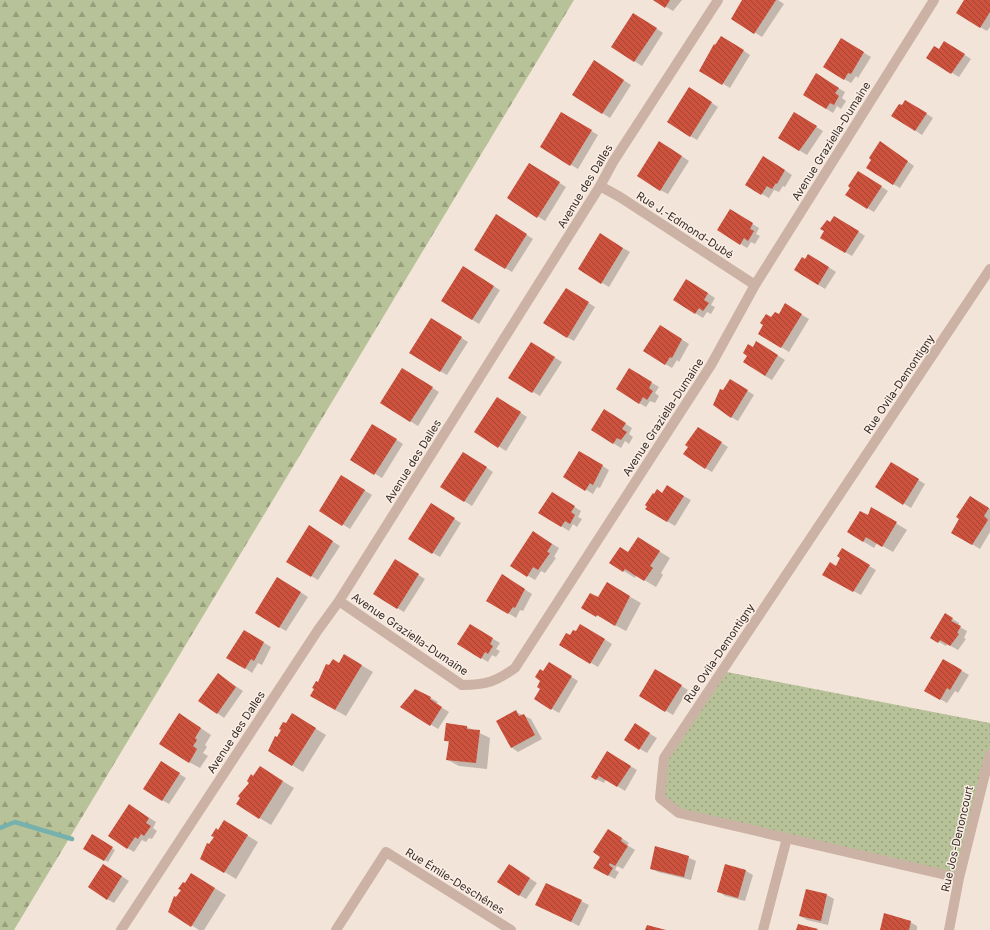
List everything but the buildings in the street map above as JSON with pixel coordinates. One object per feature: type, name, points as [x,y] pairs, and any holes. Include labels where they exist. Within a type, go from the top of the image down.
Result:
[{"type":"street","name":"Avenue des Dalles","points":[[121,930],[318,630],[339,601],[600,186],[613,162],[718,0]]},
{"type":"street","name":"Avenue Graziella-Dumaine","points":[[339,601],[462,685],[483,685],[498,680],[515,668],[711,366],[755,285],[934,0]]},
{"type":"street","name":"Rue J.-Edmond-Dubé","points":[[600,186],[633,205],[755,285]]},
{"type":"street","name":"Rue Ovila-Demontigny","points":[[959,878],[680,813],[660,798],[664,758],[990,269]]},
{"type":"street","name":"Rue Jos-Denoncourt","points":[[949,930],[959,878],[990,754]]},
{"type":"street","points":[[763,930],[787,838]]},
{"type":"street","name":"Rue Émile-Deschênes","points":[[336,930],[386,852],[511,930]]},
{"type":"green space","points":[[0,0],[574,0],[14,930],[0,930]]},
{"type":"green space","points":[[722,671],[990,723],[990,758],[959,878],[679,813],[660,798],[664,758]]},
{"type":"waterway","points":[[0,828],[15,822],[72,839]]}]
